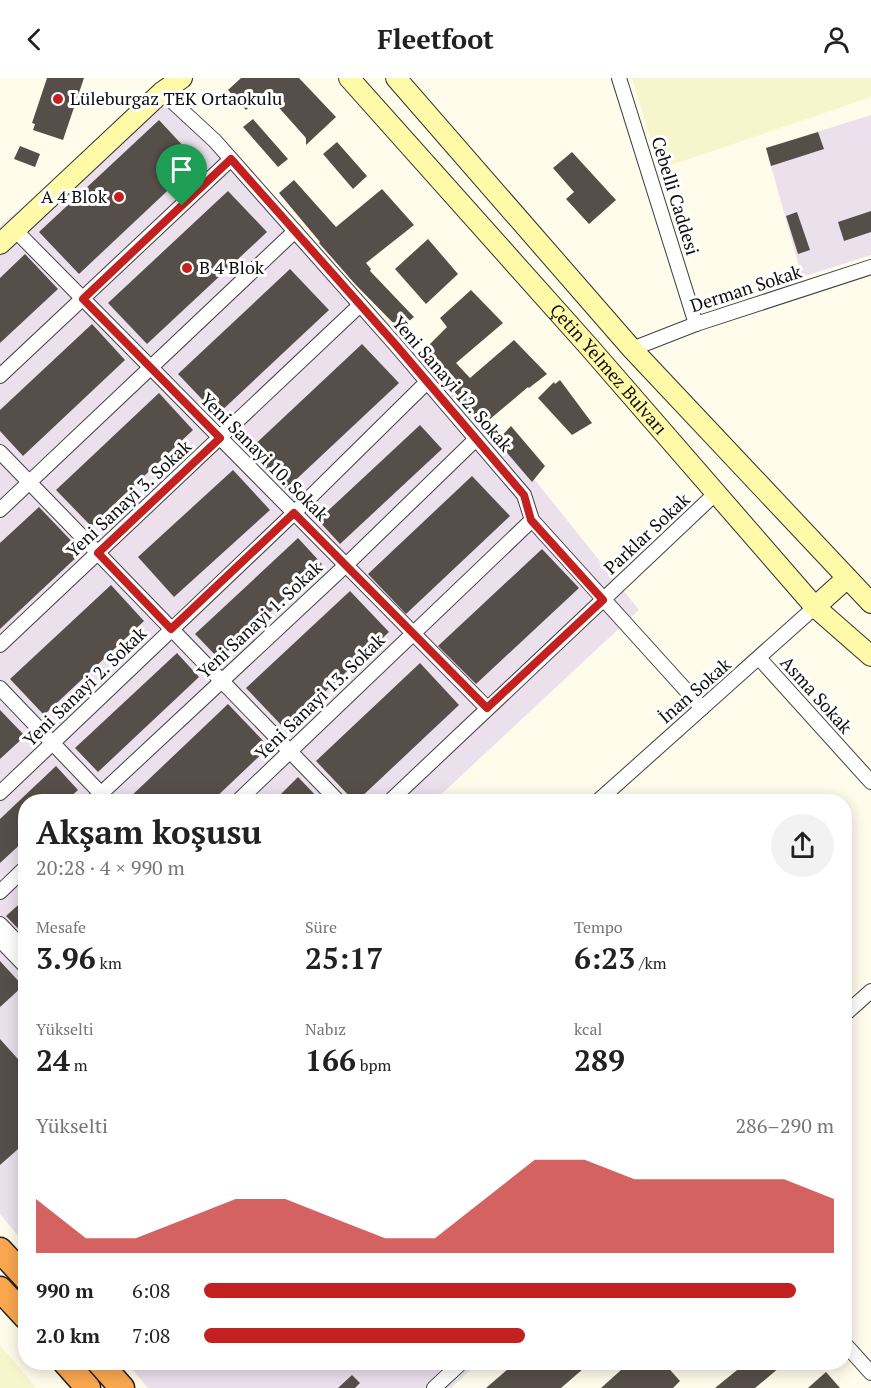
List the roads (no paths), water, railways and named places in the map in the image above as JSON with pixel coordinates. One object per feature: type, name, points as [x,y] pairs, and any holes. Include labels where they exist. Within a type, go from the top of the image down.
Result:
[{"type":"highway","points":[[0,1250],[18,1269]]},
{"type":"highway","points":[[0,1288],[18,1308]]},
{"type":"highway","points":[[72,1370],[88,1388]]},
{"type":"highway","points":[[106,1370],[122,1388]]},
{"type":"street","points":[[0,244],[162,92],[182,78]]},
{"type":"street","name":"Çetin Yelmez Bulvarı","points":[[350,78],[815,606],[871,656]]},
{"type":"street","name":"Çetin Yelmez Bulvarı","points":[[396,78],[632,349],[871,603]]},
{"type":"street","name":"Cebelli Caddesi","points":[[619,78],[696,324]]},
{"type":"street","name":"Yeni Sanayi 12. Sokak","points":[[162,92],[215,141],[360,305],[524,495],[531,520],[702,708]]},
{"type":"street","points":[[0,376],[231,159]]},
{"type":"street","name":"Yeni Sanayi 10. Sokak","points":[[15,230],[487,708]]},
{"type":"street","points":[[0,510],[295,231]]},
{"type":"street","name":"Derman Sokak","points":[[632,349],[696,324],[871,267]]},
{"type":"street","name":"Yeni Sanayi 3. Sokak","points":[[0,645],[360,305]]},
{"type":"street","points":[[606,366],[632,349]]},
{"type":"street","name":"Yeni Sanayi 2. Sokak","points":[[0,792],[294,513],[427,382]]},
{"type":"street","name":"Yeni Sanayi 1. Sokak","points":[[105,794],[476,439]]},
{"type":"street","points":[[0,452],[331,794]]},
{"type":"street","name":"Parklar Sokak","points":[[397,794],[716,493]]},
{"type":"street","name":"Yeni Sanayi 13. Sokak","points":[[245,794],[531,520]]},
{"type":"street","points":[[815,606],[847,578]]},
{"type":"street","name":"İnan Sokak","points":[[606,794],[815,606]]},
{"type":"street","name":"Asma Sokak","points":[[759,658],[871,782]]},
{"type":"street","points":[[0,688],[98,794]]},
{"type":"street","points":[[0,892],[18,875]]},
{"type":"street","points":[[0,924],[18,943]]},
{"type":"street","points":[[0,940],[18,959]]},
{"type":"street","points":[[852,1007],[871,991]]},
{"type":"street","points":[[852,1352],[871,1373]]},
{"type":"street","points":[[434,1388],[453,1370]]},
{"type":"place","name":"Lüleburgaz TEK Ortaokulu","points":[[58,99]]},
{"type":"place","name":"A 4 Blok","points":[[119,197]]},
{"type":"place","name":"B 4 Blok","points":[[187,268]]}]
